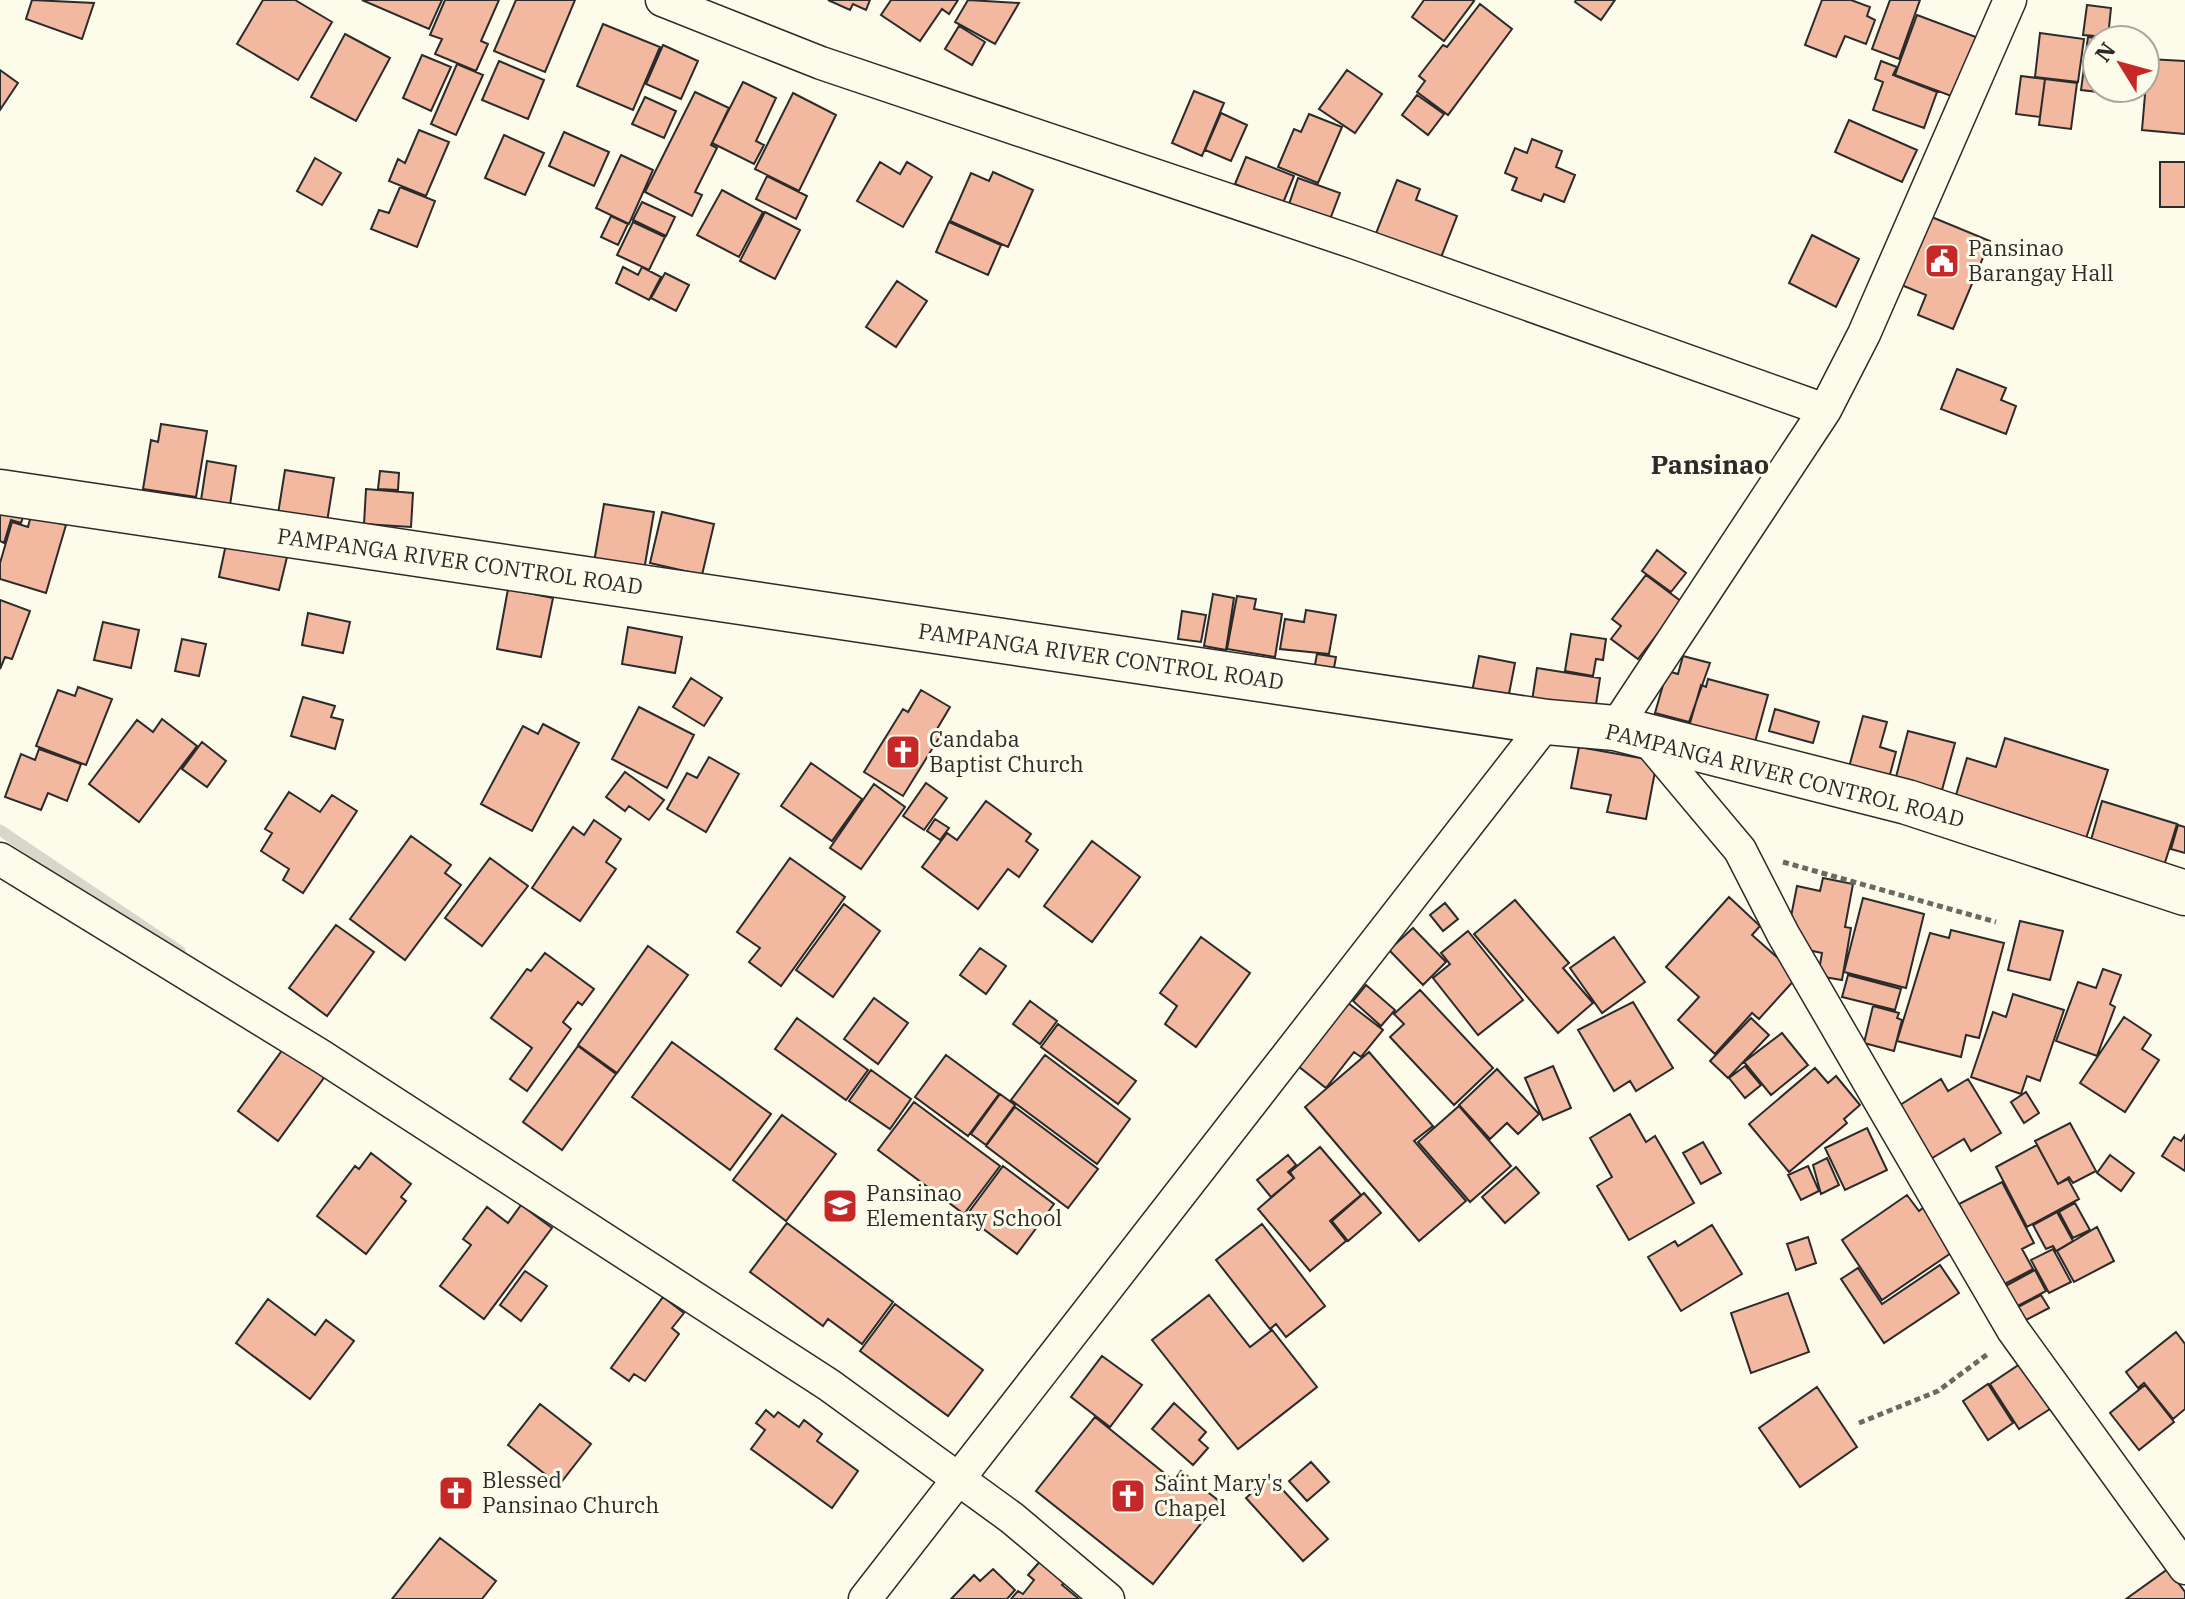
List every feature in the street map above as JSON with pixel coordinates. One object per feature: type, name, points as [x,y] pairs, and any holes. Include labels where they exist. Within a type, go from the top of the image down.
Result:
[{"type":"main road","name":"PAMPANGA RIVER CONTROL ROAD","points":[[0,492],[1630,733],[1907,802],[2185,893]]},
{"type":"street","points":[[662,0],[821,63],[1356,243],[1825,410]]},
{"type":"street","points":[[2010,0],[1864,334],[1825,410],[1630,733],[1740,850],[1783,934],[2013,1330],[2185,1568]]},
{"type":"street","points":[[865,1599],[1547,722]]},
{"type":"street","points":[[0,859],[321,1056],[829,1385],[1057,1552],[1108,1599]]},
{"type":"path","points":[[1740,850],[1996,922]]},
{"type":"path","points":[[1859,1423],[1938,1391],[1978,1363],[2013,1330]]},
{"type":"building","points":[[32,0],[94,3],[82,39],[26,19]]},
{"type":"building","points":[[263,0],[295,0],[332,22],[298,80],[237,44]]},
{"type":"building","points":[[362,0],[442,0],[429,29]]},
{"type":"building","points":[[445,0],[499,0],[481,41],[488,44],[476,71],[435,54],[442,39],[430,35]]},
{"type":"building","points":[[516,0],[575,0],[545,72],[494,51]]},
{"type":"building","points":[[828,0],[870,0],[866,10],[853,4],[850,10]]},
{"type":"building","points":[[891,0],[958,0],[949,14],[942,9],[920,41],[881,15]]},
{"type":"building","points":[[968,0],[1019,3],[995,44],[955,22]]},
{"type":"building","points":[[1424,0],[1474,1],[1444,41],[1412,17]]},
{"type":"building","points":[[1576,0],[1615,0],[1601,20]]},
{"type":"building","points":[[1822,0],[1851,0],[1870,7],[1867,16],[1875,20],[1866,44],[1845,36],[1836,57],[1805,45]]},
{"type":"building","points":[[1890,0],[1920,0],[1899,59],[1872,49]]},
{"type":"building","points":[[1480,4],[1512,29],[1448,115],[1417,92],[1425,81],[1419,76],[1443,45],[1447,47]]},
{"type":"building","points":[[2087,5],[2111,8],[2109,24],[2084,24]]},
{"type":"building","points":[[1917,15],[1984,40],[1962,100],[1895,75]]},
{"type":"building","points":[[603,24],[660,47],[633,110],[577,86]]},
{"type":"building","points":[[959,26],[985,42],[972,65],[945,49]]},
{"type":"building","points":[[2040,33],[2081,39],[2078,82],[2035,77]]},
{"type":"building","points":[[345,34],[390,58],[356,121],[311,97]]},
{"type":"building","points":[[663,45],[698,61],[681,99],[646,84]]},
{"type":"building","points":[[422,55],[451,67],[431,111],[403,98]]},
{"type":"building","points":[[2161,60],[2185,61],[2185,134],[2142,130],[2144,104],[2161,104]]},
{"type":"building","points":[[499,61],[544,80],[528,119],[482,100]]},
{"type":"building","points":[[1881,61],[1897,67],[1893,75],[1937,92],[1924,128],[1873,110],[1883,82],[1875,79]]},
{"type":"building","points":[[457,64],[483,75],[456,135],[431,124]]},
{"type":"building","points":[[0,70],[18,83],[0,110]]},
{"type":"building","points":[[1347,70],[1382,94],[1355,133],[1319,109]]},
{"type":"building","points":[[2021,76],[2045,79],[2040,117],[2016,114]]},
{"type":"building","points":[[2045,79],[2077,83],[2071,129],[2039,125]]},
{"type":"building","points":[[743,82],[776,98],[756,141],[764,145],[754,164],[712,143]]},
{"type":"building","points":[[1194,91],[1224,103],[1202,156],[1172,143]]},
{"type":"building","points":[[695,92],[729,108],[711,145],[717,148],[695,192],[702,195],[692,216],[645,192]]},
{"type":"building","points":[[793,93],[836,115],[799,191],[755,169]]},
{"type":"building","points":[[1417,95],[1444,114],[1428,135],[1402,115]]},
{"type":"building","points":[[645,97],[676,111],[664,138],[632,124]]},
{"type":"building","points":[[1221,113],[1247,125],[1231,161],[1205,150]]},
{"type":"building","points":[[1309,114],[1342,127],[1318,183],[1278,167],[1294,129],[1301,132]]},
{"type":"building","points":[[1849,120],[1917,150],[1902,182],[1835,152]]},
{"type":"building","points":[[419,130],[449,142],[426,196],[389,181],[398,159],[405,163]]},
{"type":"building","points":[[564,132],[609,152],[594,186],[549,166]]},
{"type":"building","points":[[504,135],[544,153],[525,195],[485,178]]},
{"type":"building","points":[[1532,139],[1562,151],[1556,167],[1575,175],[1564,202],[1544,194],[1541,201],[1512,190],[1517,178],[1505,173],[1515,148],[1527,153]]},
{"type":"building","points":[[621,155],[653,170],[629,224],[596,208]]},
{"type":"building","points":[[1246,157],[1294,176],[1283,203],[1235,184]]},
{"type":"building","points":[[315,158],[341,173],[322,205],[297,191]]},
{"type":"building","points":[[880,162],[900,174],[907,162],[932,177],[903,227],[857,201]]},
{"type":"building","points":[[2160,162],[2185,162],[2185,207],[2160,207]]},
{"type":"building","points":[[993,172],[1033,190],[1008,247],[950,221],[971,173],[989,181]]},
{"type":"building","points":[[767,176],[807,196],[796,219],[756,199]]},
{"type":"building","points":[[1298,178],[1340,193],[1329,222],[1288,207]]},
{"type":"building","points":[[1397,180],[1420,189],[1416,200],[1457,216],[1440,260],[1375,236]]},
{"type":"building","points":[[400,187],[435,201],[417,247],[371,229],[379,210],[389,213]]},
{"type":"building","points":[[722,190],[763,212],[739,257],[697,235]]},
{"type":"building","points":[[642,202],[675,217],[666,236],[633,220]]},
{"type":"building","points":[[765,212],[800,230],[775,279],[740,261]]},
{"type":"building","name":"Pansinao Barangay Hall","points":[[1922,213],[1990,241],[1953,329],[1918,315],[1926,295],[1894,282]]},
{"type":"building","points":[[611,216],[628,224],[618,245],[601,237]]},
{"type":"building","points":[[633,222],[665,237],[649,270],[617,255]]},
{"type":"building","points":[[949,222],[1001,245],[988,275],[936,252]]},
{"type":"building","points":[[1812,235],[1859,259],[1836,307],[1789,283]]},
{"type":"building","points":[[623,267],[638,275],[642,267],[661,277],[649,300],[616,283]]},
{"type":"building","points":[[665,273],[689,285],[676,311],[651,298]]},
{"type":"building","points":[[897,281],[927,301],[896,347],[866,327]]},
{"type":"building","points":[[1957,369],[2006,388],[2001,400],[2016,406],[2006,434],[1941,409]]},
{"type":"building","points":[[161,424],[207,431],[196,497],[143,489],[151,440],[158,442]]},
{"type":"building","points":[[207,461],[236,466],[230,505],[201,500]]},
{"type":"building","points":[[285,470],[334,478],[327,522],[278,514]]},
{"type":"building","points":[[380,471],[399,473],[398,490],[378,489]]},
{"type":"building","points":[[366,489],[413,493],[411,527],[364,524]]},
{"type":"building","points":[[604,504],[654,512],[643,576],[593,568]]},
{"type":"building","points":[[0,510],[24,514],[21,523],[11,520],[4,543],[0,541]]},
{"type":"building","points":[[662,512],[714,524],[702,575],[650,563]]},
{"type":"building","points":[[31,515],[66,525],[46,593],[0,579],[0,563],[12,522],[28,527]]},
{"type":"building","points":[[226,544],[287,557],[279,590],[219,577]]},
{"type":"building","points":[[1657,550],[1686,573],[1671,592],[1642,571]]},
{"type":"building","points":[[1646,575],[1682,602],[1638,659],[1611,639],[1621,626],[1612,619]]},
{"type":"building","points":[[508,589],[553,598],[541,657],[497,649]]},
{"type":"building","points":[[1213,594],[1234,598],[1226,650],[1204,646]]},
{"type":"building","points":[[1237,596],[1256,599],[1254,609],[1282,614],[1275,657],[1227,649]]},
{"type":"building","points":[[0,600],[30,611],[12,659],[5,657],[0,669]]},
{"type":"building","points":[[1306,610],[1336,615],[1329,654],[1280,649],[1285,619],[1304,622]]},
{"type":"building","points":[[1182,611],[1206,615],[1201,642],[1178,639]]},
{"type":"building","points":[[308,613],[350,622],[343,653],[302,645]]},
{"type":"building","points":[[103,622],[139,630],[131,668],[94,660]]},
{"type":"building","points":[[628,627],[682,637],[675,673],[622,664]]},
{"type":"building","points":[[1571,634],[1606,639],[1603,660],[1596,659],[1593,676],[1565,671]]},
{"type":"building","points":[[182,639],[206,644],[199,676],[175,671]]},
{"type":"building","points":[[1317,654],[1336,657],[1332,678],[1313,675]]},
{"type":"building","points":[[1479,656],[1515,663],[1508,699],[1472,692]]},
{"type":"building","points":[[1683,656],[1710,663],[1689,722],[1655,713],[1667,671],[1678,674]]},
{"type":"building","points":[[1537,668],[1600,678],[1595,711],[1532,701]]},
{"type":"building","points":[[691,678],[722,698],[704,726],[673,707]]},
{"type":"building","points":[[1708,679],[1768,695],[1753,749],[1688,730],[1701,685],[1706,687]]},
{"type":"building","points":[[78,687],[112,699],[86,765],[36,746],[58,690],[75,696]]},
{"type":"building","name":"Candaba Baptist Church","points":[[921,690],[950,707],[937,729],[942,733],[903,796],[864,772],[903,709],[908,712]]},
{"type":"building","points":[[303,697],[335,706],[331,717],[343,720],[335,749],[291,736]]},
{"type":"building","points":[[639,707],[694,735],[667,788],[612,759]]},
{"type":"building","points":[[1775,709],[1819,722],[1813,743],[1769,731]]},
{"type":"building","points":[[1863,716],[1887,722],[1880,747],[1896,752],[1889,778],[1849,767]]},
{"type":"building","points":[[162,719],[197,746],[139,822],[89,784],[137,720],[153,732]]},
{"type":"building","points":[[543,724],[579,743],[532,831],[481,804],[523,726],[538,734]]},
{"type":"building","points":[[1908,731],[1955,743],[1942,790],[1896,777]]},
{"type":"building","points":[[2005,738],[2108,770],[2082,851],[1951,812],[1967,758],[1996,767]]},
{"type":"building","points":[[202,742],[226,761],[207,787],[182,769]]},
{"type":"building","points":[[1579,747],[1657,761],[1646,819],[1607,812],[1611,795],[1571,788]]},
{"type":"building","points":[[39,749],[81,764],[67,801],[48,793],[41,810],[5,797],[21,754],[35,760]]},
{"type":"building","points":[[709,757],[739,774],[706,832],[667,809],[687,773],[697,778]]},
{"type":"building","points":[[811,763],[862,799],[832,841],[781,806]]},
{"type":"building","points":[[625,772],[664,800],[649,820],[629,806],[625,811],[606,797]]},
{"type":"building","points":[[926,783],[947,798],[924,830],[903,816]]},
{"type":"building","points":[[874,784],[905,807],[861,869],[830,848]]},
{"type":"building","points":[[289,792],[320,812],[332,795],[357,811],[303,893],[283,880],[289,869],[261,851],[272,833],[265,829]]},
{"type":"building","points":[[986,801],[1031,834],[1026,841],[1038,850],[1019,877],[1008,869],[978,909],[922,867],[947,833],[957,840]]},
{"type":"building","points":[[2102,801],[2177,824],[2163,869],[2089,847]]},
{"type":"building","points":[[935,819],[949,828],[940,840],[927,831]]},
{"type":"building","points":[[594,820],[621,839],[606,862],[616,869],[580,921],[532,888],[573,827],[584,835]]},
{"type":"building","points":[[2178,825],[2185,827],[2185,853],[2171,849]]},
{"type":"building","points":[[411,836],[451,865],[445,873],[461,885],[405,960],[350,919]]},
{"type":"building","points":[[1092,841],[1140,877],[1092,942],[1044,906]]},
{"type":"building","points":[[490,858],[528,886],[482,946],[445,918]]},
{"type":"building","points":[[790,858],[845,897],[781,986],[749,962],[760,948],[737,932]]},
{"type":"building","points":[[1823,878],[1853,884],[1845,927],[1851,928],[1842,980],[1818,976],[1822,953],[1799,948],[1788,932],[1797,886],[1820,891]]},
{"type":"building","points":[[1729,897],[1760,926],[1752,935],[1798,976],[1759,1019],[1752,1013],[1715,1054],[1678,1020],[1699,997],[1666,967]]},
{"type":"building","points":[[1863,898],[1924,914],[1906,988],[1844,972]]},
{"type":"building","points":[[1515,900],[1569,963],[1563,968],[1593,1003],[1558,1033],[1474,934]]},
{"type":"building","points":[[1445,903],[1458,919],[1443,931],[1430,915]]},
{"type":"building","points":[[844,904],[880,931],[833,997],[796,970]]},
{"type":"building","points":[[2020,921],[2063,931],[2050,980],[2008,970]]},
{"type":"building","points":[[336,925],[374,952],[327,1016],[289,988]]},
{"type":"building","points":[[1413,928],[1446,962],[1423,985],[1389,950]]},
{"type":"building","points":[[1951,930],[2004,943],[1979,1038],[1966,1035],[1961,1057],[1897,1041],[1930,933],[1949,938]]},
{"type":"building","points":[[1468,931],[1523,1000],[1478,1035],[1433,978],[1450,964],[1441,953]]},
{"type":"building","points":[[1201,937],[1250,973],[1196,1047],[1165,1024],[1177,1006],[1160,993]]},
{"type":"building","points":[[1614,937],[1645,982],[1602,1013],[1570,968]]},
{"type":"building","points":[[648,946],[688,975],[617,1073],[578,1045]]},
{"type":"building","points":[[980,948],[1006,966],[986,994],[960,975]]},
{"type":"building","points":[[545,953],[594,989],[582,1005],[578,1002],[563,1022],[571,1029],[527,1091],[510,1079],[532,1048],[491,1018],[527,969],[531,971]]},
{"type":"building","points":[[2103,969],[2121,975],[2110,1004],[2115,1007],[2097,1056],[2056,1041],[2078,982],[2096,988]]},
{"type":"building","points":[[1848,975],[1901,989],[1895,1010],[1842,997]]},
{"type":"building","points":[[1366,985],[1395,1010],[1381,1026],[1353,1001]]},
{"type":"building","points":[[1420,990],[1493,1068],[1454,1105],[1390,1037],[1404,1024],[1394,1014]]},
{"type":"building","points":[[2013,994],[2064,1010],[2040,1081],[2027,1076],[2021,1094],[1971,1077],[1993,1012],[2006,1017]]},
{"type":"building","points":[[874,998],[908,1023],[878,1064],[844,1039]]},
{"type":"building","points":[[1030,1001],[1057,1021],[1040,1044],[1013,1024]]},
{"type":"building","points":[[1633,1002],[1673,1068],[1636,1091],[1630,1081],[1614,1091],[1578,1030]]},
{"type":"building","points":[[1348,1003],[1383,1030],[1361,1057],[1354,1052],[1326,1088],[1298,1066]]},
{"type":"building","points":[[1873,1006],[1899,1013],[1897,1018],[1902,1020],[1894,1051],[1864,1043]]},
{"type":"building","points":[[2124,1017],[2151,1035],[2142,1049],[2159,1060],[2125,1112],[2080,1083]]},
{"type":"building","points":[[797,1018],[868,1070],[846,1100],[775,1049]]},
{"type":"building","points":[[1751,1018],[1769,1035],[1728,1078],[1710,1061]]},
{"type":"building","points":[[1058,1024],[1136,1081],[1118,1104],[1041,1047]]},
{"type":"building","points":[[1782,1033],[1808,1065],[1771,1095],[1744,1062]]},
{"type":"building","points":[[672,1042],[771,1114],[730,1170],[632,1097]]},
{"type":"building","points":[[286,1045],[326,1075],[278,1141],[238,1111]]},
{"type":"building","points":[[578,1046],[616,1074],[562,1150],[523,1122]]},
{"type":"building","points":[[1369,1052],[1433,1126],[1414,1141],[1466,1201],[1419,1241],[1305,1107]]},
{"type":"building","points":[[946,1055],[999,1094],[968,1136],[915,1097]]},
{"type":"building","points":[[1045,1055],[1130,1119],[1097,1164],[1011,1100]]},
{"type":"building","points":[[1553,1066],[1571,1108],[1543,1120],[1525,1078]]},
{"type":"building","points":[[1745,1066],[1761,1085],[1745,1098],[1729,1078]]},
{"type":"building","points":[[1815,1068],[1828,1083],[1836,1076],[1860,1105],[1844,1119],[1847,1123],[1789,1172],[1749,1124]]},
{"type":"building","points":[[1497,1069],[1539,1114],[1518,1134],[1507,1123],[1490,1139],[1459,1105]]},
{"type":"building","points":[[871,1070],[911,1099],[890,1129],[849,1101]]},
{"type":"building","points":[[1941,1079],[1948,1091],[1968,1079],[2001,1133],[1971,1151],[1964,1139],[1929,1160],[1897,1107]]},
{"type":"building","points":[[2026,1092],[2039,1113],[2024,1123],[2011,1102]]},
{"type":"building","points":[[1000,1094],[1015,1105],[986,1145],[971,1134]]},
{"type":"building","points":[[914,1102],[1000,1166],[964,1214],[878,1150]]},
{"type":"building","points":[[1459,1106],[1511,1166],[1470,1202],[1418,1142]]},
{"type":"building","points":[[1015,1107],[1098,1169],[1068,1208],[986,1146]]},
{"type":"building","points":[[1630,1114],[1646,1142],[1655,1136],[1694,1203],[1629,1240],[1597,1186],[1612,1177],[1590,1138]]},
{"type":"building","points":[[782,1115],[836,1154],[786,1221],[733,1180]]},
{"type":"building","points":[[2070,1123],[2096,1171],[2073,1183],[2069,1177],[2058,1184],[2035,1141]]},
{"type":"building","points":[[1867,1128],[1887,1170],[1845,1190],[1825,1148]]},
{"type":"building","points":[[2185,1135],[2185,1171],[2162,1156],[2174,1137],[2181,1141]]},
{"type":"building","points":[[1703,1142],[1721,1173],[1701,1184],[1683,1153]]},
{"type":"building","points":[[2037,1145],[2058,1184],[2068,1179],[2079,1199],[2027,1227],[1996,1167]]},
{"type":"building","points":[[1320,1147],[1361,1195],[1330,1221],[1346,1241],[1310,1271],[1258,1209],[1294,1178],[1290,1172]]},
{"type":"building","points":[[371,1153],[411,1184],[401,1197],[406,1201],[366,1254],[317,1216],[355,1166],[359,1169]]},
{"type":"building","points":[[1288,1155],[1296,1165],[1288,1172],[1294,1178],[1271,1197],[1257,1180]]},
{"type":"building","points":[[2110,1155],[2134,1173],[2121,1191],[2097,1173]]},
{"type":"building","points":[[1827,1158],[1839,1185],[1821,1194],[1813,1165]]},
{"type":"building","points":[[1003,1166],[1054,1204],[1017,1254],[966,1216]]},
{"type":"building","points":[[1808,1166],[1819,1191],[1801,1200],[1788,1175]]},
{"type":"building","points":[[1516,1167],[1539,1193],[1505,1223],[1482,1197]]},
{"type":"building","points":[[2002,1182],[2034,1243],[2022,1249],[2033,1269],[2001,1286],[1959,1204]]},
{"type":"building","points":[[1364,1193],[1381,1213],[1348,1241],[1332,1221]]},
{"type":"building","points":[[1907,1195],[1919,1211],[1924,1207],[1954,1251],[1882,1300],[1842,1240]]},
{"type":"building","points":[[2075,1203],[2090,1230],[2073,1238],[2059,1212]]},
{"type":"building","points":[[521,1205],[552,1228],[484,1319],[440,1286],[471,1245],[463,1239],[487,1207],[508,1223]]},
{"type":"building","points":[[2057,1212],[2073,1241],[2056,1251],[2053,1246],[2046,1249],[2033,1225]]},
{"type":"building","points":[[787,1223],[893,1302],[862,1344],[828,1319],[823,1326],[750,1272]]},
{"type":"building","points":[[1262,1224],[1325,1306],[1286,1337],[1276,1324],[1270,1329],[1216,1260]]},
{"type":"building","points":[[1712,1225],[1742,1274],[1681,1311],[1648,1257],[1675,1241],[1678,1246]]},
{"type":"building","points":[[2097,1227],[2114,1261],[2074,1282],[2057,1251]]},
{"type":"building","points":[[1808,1237],[1816,1263],[1796,1270],[1787,1244]]},
{"type":"building","points":[[2053,1249],[2071,1282],[2049,1293],[2031,1260]]},
{"type":"building","points":[[1940,1265],[1959,1293],[1884,1343],[1841,1279],[1858,1268],[1882,1304]]},
{"type":"building","points":[[2035,1270],[2046,1291],[2010,1310],[2000,1289]]},
{"type":"building","points":[[525,1271],[547,1286],[521,1321],[500,1305]]},
{"type":"building","points":[[1788,1293],[1809,1352],[1751,1373],[1731,1313]]},
{"type":"building","points":[[1209,1295],[1250,1347],[1272,1330],[1317,1387],[1238,1449],[1152,1340]]},
{"type":"building","points":[[2041,1295],[2049,1308],[2026,1320],[2018,1307]]},
{"type":"building","points":[[663,1297],[684,1313],[672,1328],[679,1334],[645,1381],[634,1374],[629,1381],[611,1368]]},
{"type":"building","points":[[268,1299],[315,1335],[326,1320],[354,1341],[310,1399],[236,1343]]},
{"type":"building","points":[[895,1304],[983,1370],[948,1416],[860,1351]]},
{"type":"building","points":[[2176,1332],[2185,1344],[2185,1409],[2173,1419],[2144,1383],[2138,1388],[2126,1372]]},
{"type":"building","points":[[1102,1356],[1142,1385],[1110,1427],[1071,1397]]},
{"type":"building","points":[[2020,1364],[2050,1409],[2019,1429],[1990,1384]]},
{"type":"building","points":[[1988,1384],[2013,1423],[1988,1440],[1963,1401]]},
{"type":"building","points":[[2145,1385],[2174,1422],[2139,1450],[2110,1413]]},
{"type":"building","points":[[1817,1387],[1857,1447],[1800,1487],[1759,1428]]},
{"type":"building","points":[[1174,1403],[1206,1432],[1199,1440],[1208,1448],[1193,1465],[1152,1429]]},
{"type":"building","points":[[540,1404],[591,1444],[559,1485],[508,1445]]},
{"type":"building","points":[[766,1410],[774,1417],[778,1412],[799,1427],[804,1420],[822,1434],[817,1441],[858,1471],[832,1508],[751,1449],[765,1430],[756,1423]]},
{"type":"building","name":"Saint Mary's Chapel","points":[[1095,1417],[1174,1481],[1181,1471],[1219,1501],[1153,1584],[1036,1491]]},
{"type":"building","points":[[1311,1462],[1329,1482],[1307,1501],[1289,1481]]},
{"type":"building","points":[[1270,1476],[1328,1539],[1303,1561],[1246,1498]]},
{"type":"building","points":[[440,1538],[496,1581],[482,1599],[392,1599]]},
{"type":"building","points":[[1043,1558],[1068,1578],[1062,1585],[1079,1599],[1011,1599],[1018,1591],[1023,1594],[1034,1580],[1028,1575]]},
{"type":"building","points":[[993,1569],[1015,1590],[1007,1599],[951,1599],[974,1575],[980,1581]]},
{"type":"building","points":[[2168,1569],[2185,1592],[2185,1599],[2126,1599]]},
{"type":"waterway","points":[[0,830],[180,951]]},
{"type":"place","name":"Pansinao Barangay Hall","points":[[1942,261]]},
{"type":"place","name":"Candaba Baptist Church","points":[[903,752]]},
{"type":"place","name":"Pansinao Elementary School","points":[[840,1206]]},
{"type":"place","name":"Blessed Pansinao Church","points":[[456,1493]]},
{"type":"place","name":"Saint Mary's Chapel","points":[[1128,1496]]},
{"type":"district","name":"Pansinao","points":[[1710,465]]}]
